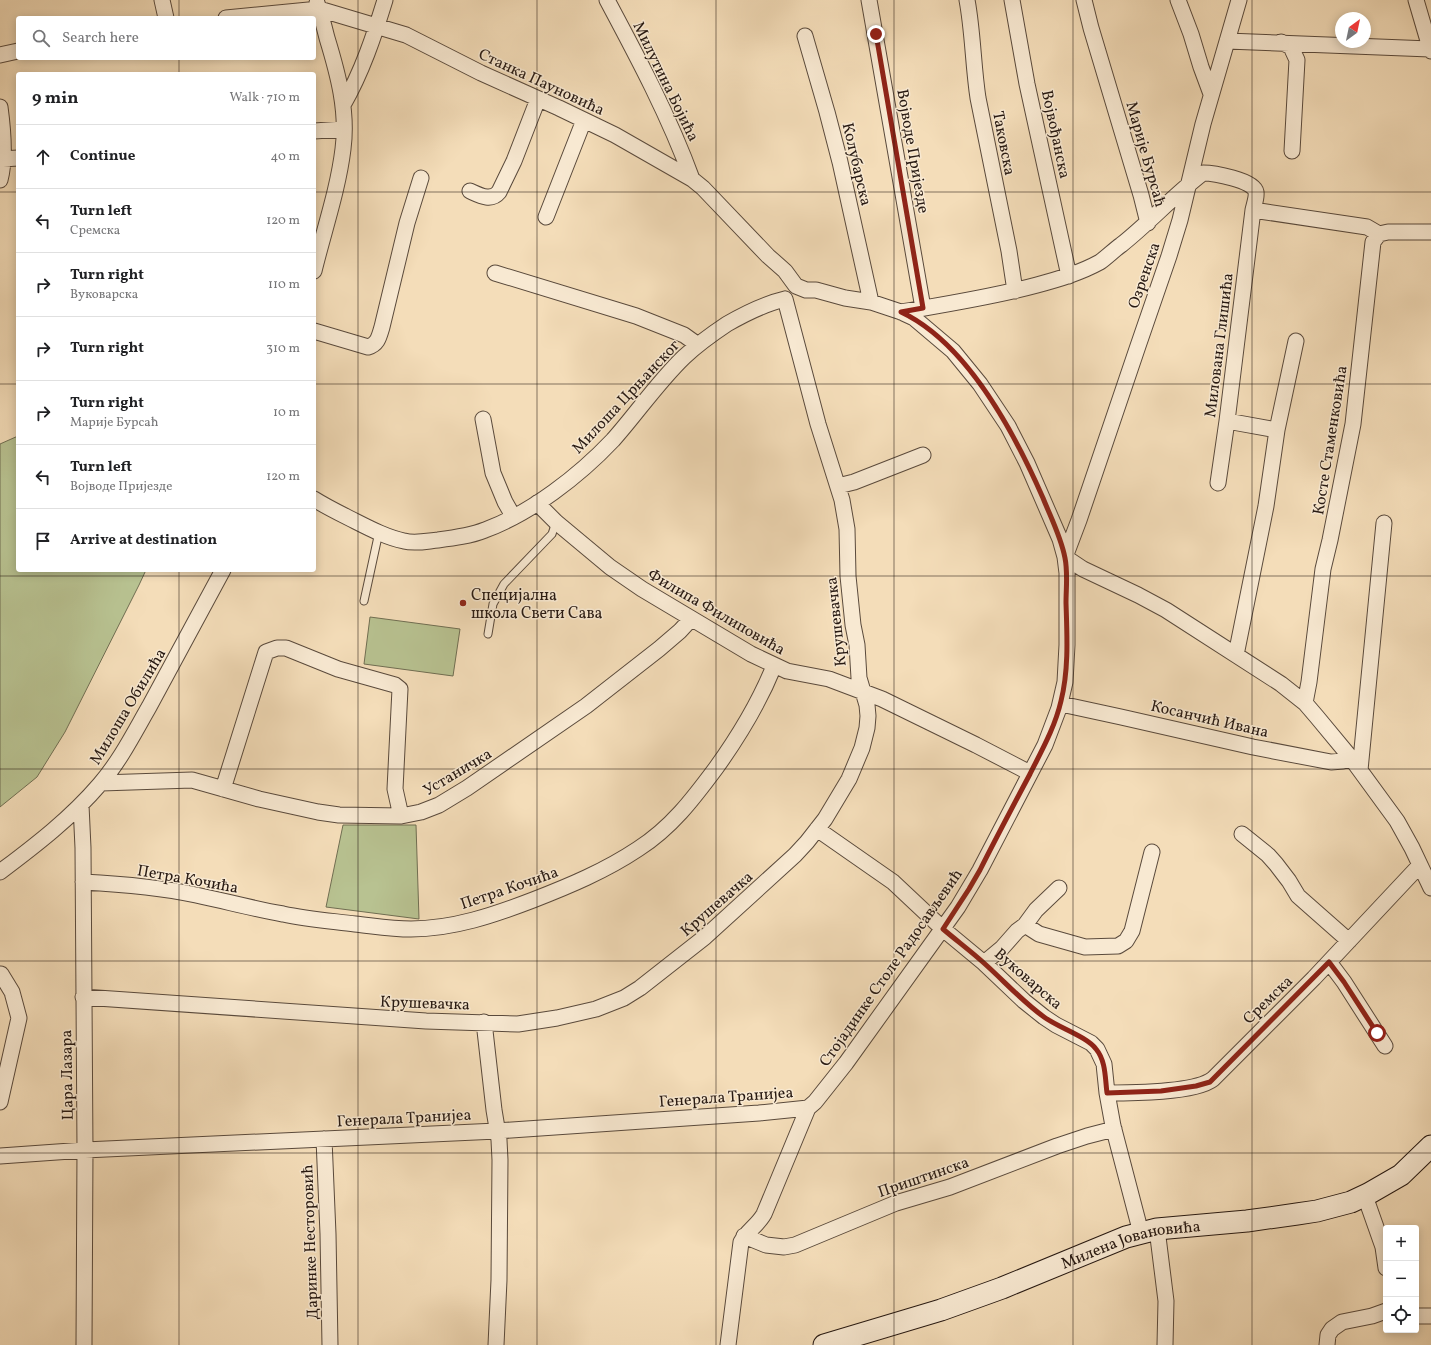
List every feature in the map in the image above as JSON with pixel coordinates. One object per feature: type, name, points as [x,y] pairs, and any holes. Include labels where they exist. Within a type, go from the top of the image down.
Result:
[{"type":"main road","name":"Милена Јовановића","points":[[824,1345],[934,1312],[1002,1288],[1110,1242],[1149,1231],[1247,1221],[1297,1214],[1338,1206],[1365,1196],[1401,1174],[1431,1146]]},
{"type":"street","points":[[162,0],[166,16]]},
{"type":"street","points":[[343,105],[352,90],[365,59],[385,0]]},
{"type":"street","name":"Милутина Бојића","points":[[607,0],[669,122],[692,179]]},
{"type":"street","name":"Војводе Пријезде","points":[[870,0],[923,308]]},
{"type":"street","name":"Таковска","points":[[968,0],[972,22],[978,98],[1015,291]]},
{"type":"street","name":"Војвођанска","points":[[1012,0],[1028,84],[1069,276]]},
{"type":"street","name":"Марије Бурсаћ","points":[[901,312],[1015,291],[1069,276],[1101,261],[1148,223],[1084,0]]},
{"type":"street","points":[[1178,0],[1211,94]]},
{"type":"street","points":[[1226,0],[1232,21]]},
{"type":"street","name":"Озренска","points":[[1065,557],[1169,256],[1211,94],[1239,0]]},
{"type":"street","points":[[1227,41],[1281,42],[1430,50],[1416,0]]},
{"type":"street","points":[[316,263],[334,194],[343,149],[344,129],[343,105],[339,79],[318,5]]},
{"type":"street","name":"Станка Пауновића","points":[[240,16],[318,5],[406,35],[481,73],[584,120],[638,147],[692,179],[703,188],[760,248],[785,271],[796,286]]},
{"type":"street","name":"Колубарска","points":[[805,36],[840,162],[871,302]]},
{"type":"street","points":[[1281,42],[1291,47],[1297,60],[1292,151]]},
{"type":"street","points":[[0,55],[16,51]]},
{"type":"street","points":[[470,191],[491,198],[497,196],[514,161],[538,99]]},
{"type":"street","points":[[0,107],[4,133],[2,173],[0,180]]},
{"type":"street","points":[[546,216],[584,120]]},
{"type":"street","points":[[316,131],[344,129]]},
{"type":"street","points":[[2,159],[16,158]]},
{"type":"street","name":"Милована Глишића","points":[[1189,183],[1202,172],[1249,184],[1257,193],[1253,210],[1228,421],[1218,483]]},
{"type":"street","points":[[316,332],[368,347],[377,342],[382,327],[407,222],[421,178]]},
{"type":"street","points":[[1148,223],[1189,183]]},
{"type":"street","points":[[1253,210],[1366,227],[1380,234],[1388,232],[1431,232]]},
{"type":"street","name":"Косте Стаменковића","points":[[1305,703],[1323,569],[1353,424],[1373,242],[1380,234]]},
{"type":"street","points":[[495,273],[636,316],[684,335],[698,345]]},
{"type":"street","points":[[785,299],[796,286]]},
{"type":"street","name":"Стојадинке Столе Радосављевић","points":[[744,1236],[760,1222],[764,1214],[808,1108],[815,1102],[833,1080],[943,929],[969,889],[1045,745],[1060,704],[1065,682],[1067,645],[1067,574],[1065,557],[1060,539],[1027,463],[1008,426],[980,384],[964,363],[944,343],[914,318],[871,302],[845,298],[816,290],[806,290],[796,286]]},
{"type":"street","name":"Милоша Црњанског","points":[[316,500],[379,532],[406,542],[454,538],[485,530],[537,503],[560,487],[603,449],[675,366],[698,345],[753,310],[785,299]]},
{"type":"street","name":"Крушевачка","points":[[83,997],[398,1020],[518,1024],[534,1022],[596,1009],[624,998],[640,988],[705,937],[794,855],[817,829],[849,779],[862,748],[867,728],[868,716],[864,691],[859,678],[848,576],[847,528],[838,486],[818,424],[785,299]]},
{"type":"street","points":[[1236,655],[1266,506],[1277,430],[1296,341]]},
{"type":"street","points":[[483,419],[493,473],[504,502],[513,516]]},
{"type":"street","points":[[1228,421],[1277,430]]},
{"type":"street","points":[[838,486],[854,482],[923,455]]},
{"type":"street","name":"Филипа Филиповића","points":[[537,503],[556,522],[610,567],[642,589],[751,654],[787,671],[829,679],[864,691],[954,734],[1030,773]]},
{"type":"street","points":[[1356,764],[1384,523]]},
{"type":"street","points":[[1065,557],[1083,569],[1155,604],[1281,684],[1305,703],[1356,764],[1397,821],[1431,888]]},
{"type":"street","name":"Милоша Обилића","points":[[0,872],[55,830],[101,783],[120,758],[222,572]]},
{"type":"street","name":"Устаничка","points":[[101,783],[192,780],[259,799],[318,812],[352,816],[401,816],[421,812],[438,805],[467,788],[523,751],[586,706],[642,663],[672,638],[691,619]]},
{"type":"street","points":[[223,789],[266,652],[277,648],[286,648],[338,669],[395,685],[400,689],[395,789],[401,816]]},
{"type":"street","name":"Петра Кочића","points":[[83,882],[166,890],[285,915],[393,928],[432,928],[489,916],[589,877],[638,849],[661,832],[694,798],[732,744],[757,702],[774,666]]},
{"type":"street","name":"Косанчић Ивана","points":[[1060,704],[1253,747],[1332,762],[1343,761],[1356,764]]},
{"type":"street","name":"Цара Лазара","points":[[81,805],[85,1150],[84,1345]]},
{"type":"street","name":"Вуковарска","points":[[817,829],[893,882],[943,929],[984,963],[1024,1001],[1044,1017],[1091,1043],[1099,1053],[1104,1064],[1107,1093],[1114,1129],[1149,1231],[1166,1301],[1165,1345]]},
{"type":"street","points":[[1242,834],[1268,855],[1289,881],[1298,896],[1349,942]]},
{"type":"street","points":[[1025,925],[1039,934],[1085,947],[1118,946],[1126,941],[1132,931],[1152,852]]},
{"type":"street","name":"Сремска","points":[[1107,1093],[1161,1091],[1196,1086],[1210,1082],[1349,942],[1420,865]]},
{"type":"street","points":[[984,963],[1002,948],[1017,931],[1025,925],[1036,910],[1059,888]]},
{"type":"street","points":[[1329,962],[1361,1007],[1385,1046]]},
{"type":"street","points":[[0,1102],[19,1018],[12,992],[1,974]]},
{"type":"street","points":[[484,1022],[493,1103],[498,1131],[500,1160],[496,1345]]},
{"type":"street","name":"Генерала Транијеа","points":[[0,1156],[85,1150],[498,1131],[735,1115],[808,1108]]},
{"type":"street","name":"Приштинска","points":[[744,1236],[766,1245],[784,1247],[795,1245],[896,1203],[950,1187],[1064,1144],[1114,1129]]},
{"type":"street","name":"Даринке Несторовић","points":[[324,1139],[328,1234],[330,1345]]},
{"type":"street","points":[[1365,1196],[1383,1247],[1385,1261]]},
{"type":"street","points":[[728,1345],[740,1242],[744,1236]]},
{"type":"street","points":[[1327,1345],[1328,1335],[1332,1329],[1342,1322],[1372,1316],[1383,1312]]},
{"type":"street","points":[[1419,1316],[1431,1316]]},
{"type":"lane","points":[[488,634],[493,604],[504,584],[552,534],[556,522]]},
{"type":"lane","points":[[364,601],[379,532]]},
{"type":"green space","points":[[16,437],[16,572],[145,572],[65,732],[37,777],[0,807],[0,444]]},
{"type":"green space","points":[[370,617],[460,629],[453,676],[364,664]]},
{"type":"green space","points":[[343,825],[416,825],[419,919],[326,907]]},
{"type":"place","name":"Специјална школа Свети Сава","points":[[463,603]]},
{"type":"route","points":[[876,34],[916,276],[923,308],[901,312],[914,318],[953,351],[980,384],[1008,426],[1036,481],[1060,539],[1065,557],[1067,574],[1066,664],[1063,691],[1057,717],[1045,745],[980,870],[943,929],[984,963],[1024,1001],[1044,1017],[1091,1043],[1104,1064],[1107,1093],[1161,1091],[1196,1086],[1210,1082],[1329,962],[1361,1007],[1377,1033]]}]
